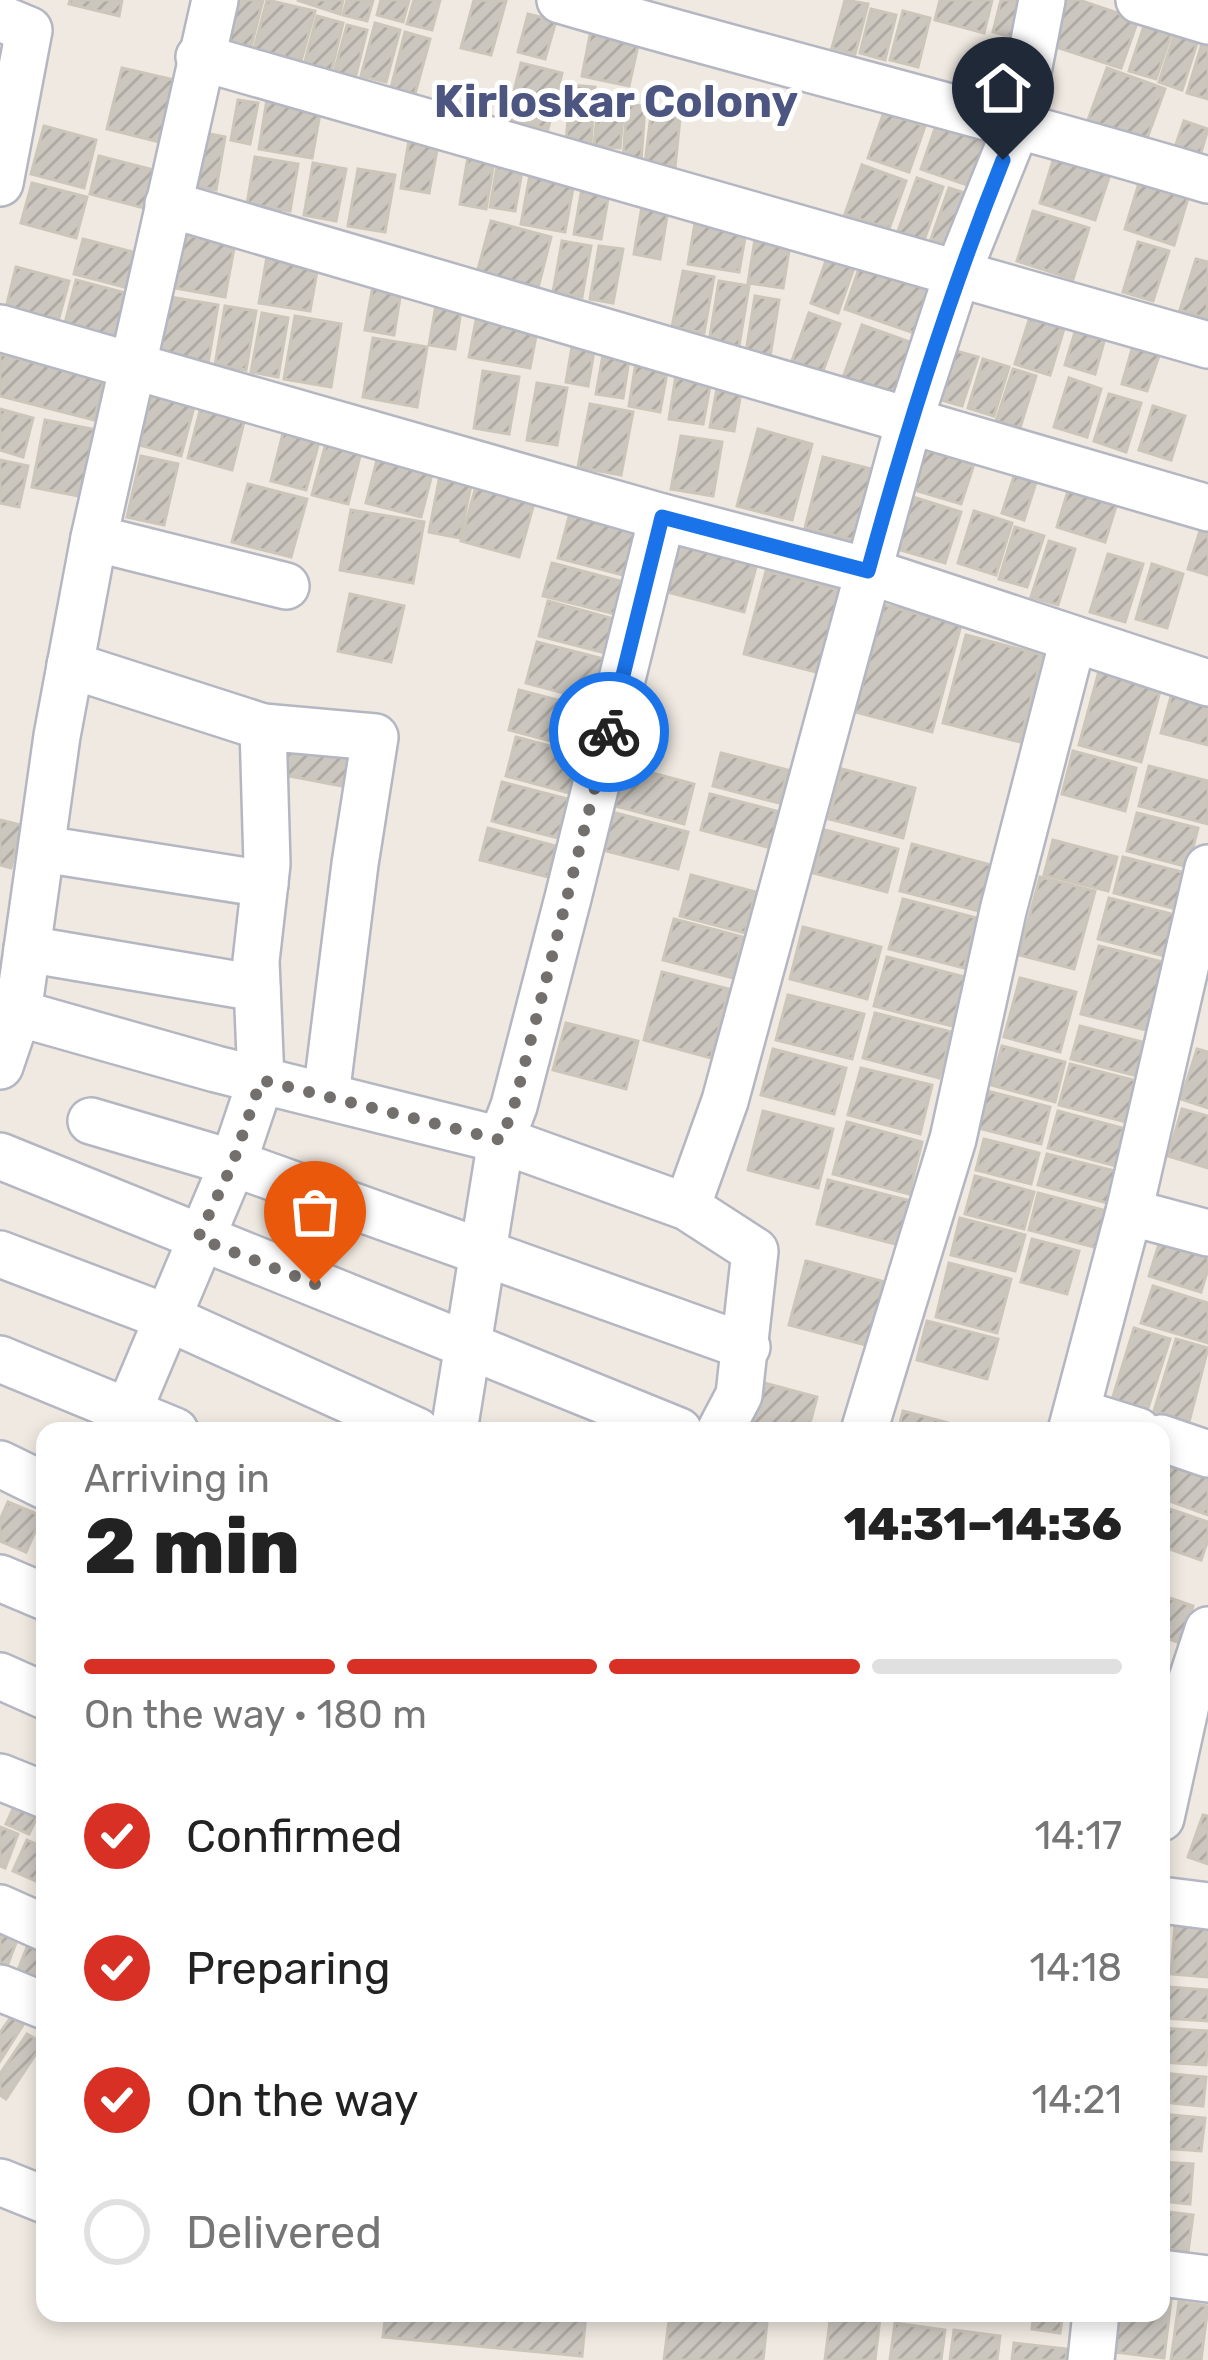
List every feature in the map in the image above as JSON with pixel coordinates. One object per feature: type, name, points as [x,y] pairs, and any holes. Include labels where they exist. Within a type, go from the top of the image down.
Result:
[{"type":"street","points":[[0,1066],[17,1013],[94,538],[215,0]]},
{"type":"street","points":[[560,0],[773,62],[1018,123],[1208,180]]},
{"type":"street","points":[[687,1207],[724,1101],[908,422],[958,272],[1018,123],[1042,0]]},
{"type":"street","points":[[1139,0],[1208,21]]},
{"type":"street","points":[[0,178],[22,16]]},
{"type":"street","points":[[199,57],[1208,345]]},
{"type":"street","points":[[168,204],[1208,508]]},
{"type":"street","points":[[0,328],[868,571],[1208,683]]},
{"type":"street","points":[[456,1422],[501,1140],[568,898],[662,517]]},
{"type":"street","points":[[94,538],[286,586]]},
{"type":"street","points":[[867,1422],[953,1138],[1003,911],[1073,640]]},
{"type":"street","points":[[70,665],[263,727],[375,737],[326,1096]]},
{"type":"street","points":[[0,1359],[124,1421],[233,1163],[261,1080],[256,961],[265,884],[263,727]]},
{"type":"street","points":[[43,849],[265,884]]},
{"type":"street","points":[[1074,1421],[1129,1212],[1208,868]]},
{"type":"street","points":[[27,949],[257,988]]},
{"type":"street","points":[[17,1013],[501,1140],[687,1207],[755,1251],[740,1395],[725,1422]]},
{"type":"street","points":[[91,1120],[233,1163],[747,1347]]},
{"type":"street","points":[[0,1156],[657,1422]]},
{"type":"street","points":[[1129,1212],[1208,1233]]},
{"type":"street","points":[[0,1254],[166,1317],[397,1422]]},
{"type":"street","points":[[1170,1441],[1208,1454]]},
{"type":"street","points":[[0,1464],[36,1482]]},
{"type":"street","points":[[0,1578],[36,1593]]},
{"type":"street","points":[[1170,1777],[1208,1630]]},
{"type":"street","points":[[0,1676],[36,1692]]},
{"type":"street","points":[[0,1777],[36,1791]]},
{"type":"street","points":[[1170,1901],[1208,1906]]},
{"type":"street","points":[[0,1908],[36,1924]]},
{"type":"street","points":[[0,1988],[36,2002]]},
{"type":"street","points":[[0,2182],[36,2196]]},
{"type":"street","points":[[1170,2274],[1208,2279]]},
{"type":"street","points":[[1090,2360],[1095,2322]]},
{"type":"building","points":[[70,0],[122,0],[119,16],[69,4]]},
{"type":"building","points":[[228,0],[263,0],[251,47],[218,38]]},
{"type":"building","points":[[267,0],[315,11],[301,61],[254,49]]},
{"type":"building","points":[[297,0],[343,0],[340,14]]},
{"type":"building","points":[[347,0],[373,0],[367,21],[343,15]]},
{"type":"building","points":[[381,0],[409,0],[403,22],[377,15]]},
{"type":"building","points":[[414,0],[440,0],[432,30],[407,24]]},
{"type":"building","points":[[474,0],[506,1],[491,55],[461,48]]},
{"type":"building","points":[[845,0],[868,4],[855,54],[832,48]]},
{"type":"building","points":[[940,0],[992,0],[984,33],[935,20]]},
{"type":"building","points":[[1001,0],[1030,0],[1020,39],[993,32]]},
{"type":"building","points":[[1064,0],[1079,0],[1138,20],[1121,68],[1050,45]]},
{"type":"building","points":[[871,9],[896,15],[885,60],[860,53]]},
{"type":"building","points":[[903,11],[930,18],[918,67],[890,60]]},
{"type":"building","points":[[528,14],[556,21],[545,59],[518,52]]},
{"type":"building","points":[[317,16],[343,23],[331,72],[304,65]]},
{"type":"building","points":[[1146,20],[1173,29],[1156,79],[1129,71]]},
{"type":"building","points":[[375,23],[400,30],[386,82],[361,76]]},
{"type":"building","points":[[347,25],[367,30],[355,79],[334,73]]},
{"type":"building","points":[[591,30],[639,41],[629,86],[582,76]]},
{"type":"building","points":[[1176,30],[1199,37],[1182,90],[1159,82]]},
{"type":"building","points":[[405,32],[430,39],[415,94],[391,88]]},
{"type":"building","points":[[1204,37],[1208,39],[1208,99],[1187,93]]},
{"type":"building","points":[[990,41],[1015,47],[1002,98],[977,92]]},
{"type":"building","points":[[521,63],[562,73],[548,129],[507,119]]},
{"type":"building","points":[[122,68],[175,80],[159,142],[107,129]]},
{"type":"building","points":[[1107,68],[1165,89],[1146,141],[1088,120]]},
{"type":"building","points":[[571,85],[595,87],[591,144],[566,142]]},
{"type":"building","points":[[599,94],[625,97],[620,148],[594,146]]},
{"type":"building","points":[[267,99],[321,108],[312,158],[259,149]]},
{"type":"building","points":[[238,100],[258,103],[250,144],[231,140]]},
{"type":"building","points":[[627,105],[645,106],[641,162],[623,161]]},
{"type":"building","points":[[884,112],[925,126],[909,172],[868,158]]},
{"type":"building","points":[[651,114],[680,118],[675,168],[645,164]]},
{"type":"building","points":[[938,120],[996,140],[979,189],[921,169]]},
{"type":"building","points":[[1184,121],[1208,129],[1199,159],[1174,150]]},
{"type":"building","points":[[44,126],[96,140],[84,188],[31,174]]},
{"type":"building","points":[[200,132],[225,137],[216,190],[191,185]]},
{"type":"building","points":[[410,134],[439,139],[429,193],[401,188]]},
{"type":"building","points":[[469,151],[495,156],[486,209],[460,204]]},
{"type":"building","points":[[1055,154],[1111,171],[1095,220],[1040,203]]},
{"type":"building","points":[[99,156],[154,170],[144,208],[90,194]]},
{"type":"building","points":[[255,157],[298,164],[290,211],[247,204]]},
{"type":"building","points":[[498,161],[523,165],[515,211],[490,207]]},
{"type":"building","points":[[313,163],[346,169],[336,221],[304,215]]},
{"type":"building","points":[[862,165],[906,181],[889,229],[845,214]]},
{"type":"building","points":[[358,169],[395,175],[385,232],[348,226]]},
{"type":"building","points":[[531,169],[575,177],[565,232],[521,224]]},
{"type":"building","points":[[917,178],[943,187],[923,243],[897,234]]},
{"type":"building","points":[[32,183],[87,197],[76,238],[21,223]]},
{"type":"building","points":[[1139,183],[1188,198],[1174,245],[1125,229]]},
{"type":"building","points":[[582,188],[609,193],[601,239],[574,234]]},
{"type":"building","points":[[949,188],[974,196],[956,248],[931,239]]},
{"type":"building","points":[[643,200],[669,204],[660,259],[634,254]]},
{"type":"building","points":[[1033,211],[1089,228],[1073,279],[1017,261]]},
{"type":"building","points":[[491,221],[551,237],[538,288],[477,273]]},
{"type":"building","points":[[695,223],[746,232],[739,272],[688,264]]},
{"type":"building","points":[[179,234],[235,243],[225,297],[170,287]]},
{"type":"building","points":[[83,239],[137,253],[128,288],[74,274]]},
{"type":"building","points":[[755,239],[790,245],[783,288],[748,283]]},
{"type":"building","points":[[562,241],[591,246],[582,297],[553,292]]},
{"type":"building","points":[[1138,242],[1169,251],[1153,301],[1123,292]]},
{"type":"building","points":[[599,246],[623,249],[613,303],[590,299]]},
{"type":"building","points":[[268,251],[319,260],[310,311],[259,303]]},
{"type":"building","points":[[864,254],[942,281],[923,336],[845,309]]},
{"type":"building","points":[[828,255],[855,265],[838,313],[811,303]]},
{"type":"building","points":[[1196,259],[1208,262],[1207,319],[1180,310]]},
{"type":"building","points":[[16,267],[69,281],[56,329],[4,316]]},
{"type":"building","points":[[683,271],[714,277],[704,333],[672,327]]},
{"type":"building","points":[[76,280],[133,295],[121,342],[64,327]]},
{"type":"building","points":[[374,280],[402,285],[394,335],[365,330]]},
{"type":"building","points":[[719,281],[749,286],[739,346],[709,342]]},
{"type":"building","points":[[438,294],[463,298],[455,349],[429,345]]},
{"type":"building","points":[[755,296],[779,300],[770,357],[746,352]]},
{"type":"building","points":[[170,297],[218,305],[208,363],[160,355]]},
{"type":"building","points":[[225,306],[256,311],[246,370],[215,365]]},
{"type":"building","points":[[478,310],[539,320],[530,368],[469,357]]},
{"type":"building","points":[[1032,311],[1066,322],[1050,375],[1015,364]]},
{"type":"building","points":[[262,313],[288,318],[278,377],[251,372]]},
{"type":"building","points":[[809,313],[840,324],[819,382],[788,372]]},
{"type":"building","points":[[295,316],[341,324],[331,387],[284,379]]},
{"type":"building","points":[[862,325],[918,345],[896,405],[840,386]]},
{"type":"building","points":[[1076,329],[1105,338],[1095,374],[1065,365]]},
{"type":"building","points":[[373,338],[427,347],[417,407],[363,397]]},
{"type":"building","points":[[573,341],[595,345],[588,386],[566,382]]},
{"type":"building","points":[[1134,342],[1161,350],[1147,391],[1122,384]]},
{"type":"building","points":[[956,351],[978,357],[962,406],[941,400]]},
{"type":"building","points":[[0,354],[104,380],[94,420],[0,396]]},
{"type":"building","points":[[603,355],[629,360],[623,398],[596,394]]},
{"type":"building","points":[[983,359],[1009,367],[994,416],[968,408]]},
{"type":"building","points":[[636,362],[668,367],[660,412],[629,406]]},
{"type":"building","points":[[1013,369],[1036,376],[1020,428],[996,421]]},
{"type":"building","points":[[483,371],[519,377],[509,434],[474,428]]},
{"type":"building","points":[[676,375],[711,381],[703,424],[669,419]]},
{"type":"building","points":[[1069,378],[1101,389],[1087,437],[1054,427]]},
{"type":"building","points":[[537,383],[567,388],[557,445],[527,440]]},
{"type":"building","points":[[718,383],[742,387],[734,431],[710,427]]},
{"type":"building","points":[[153,388],[196,399],[181,456],[139,445]]},
{"type":"building","points":[[1109,394],[1141,403],[1126,452],[1094,441]]},
{"type":"building","points":[[202,403],[246,414],[232,470],[188,458]]},
{"type":"building","points":[[590,404],[633,412],[621,475],[578,467]]},
{"type":"building","points":[[1153,406],[1185,416],[1171,460],[1139,450]]},
{"type":"building","points":[[0,409],[33,418],[23,457],[0,450]]},
{"type":"building","points":[[45,420],[102,431],[89,498],[32,487]]},
{"type":"building","points":[[284,429],[320,438],[306,490],[271,481]]},
{"type":"building","points":[[758,429],[812,444],[792,520],[737,506]]},
{"type":"building","points":[[681,436],[722,442],[713,496],[671,489]]},
{"type":"building","points":[[925,442],[976,458],[961,504],[911,489]]},
{"type":"building","points":[[326,443],[361,452],[348,504],[312,495]]},
{"type":"building","points":[[379,452],[434,466],[421,517],[366,503]]},
{"type":"building","points":[[141,456],[178,464],[164,525],[127,517]]},
{"type":"building","points":[[823,457],[880,471],[861,542],[805,528]]},
{"type":"building","points":[[0,460],[28,466],[19,507],[0,503]]},
{"type":"building","points":[[1018,464],[1040,470],[1024,520],[1002,513]]},
{"type":"building","points":[[441,470],[473,476],[460,538],[429,532]]},
{"type":"building","points":[[1072,478],[1120,493],[1105,542],[1057,527]]},
{"type":"building","points":[[478,479],[536,496],[519,557],[461,541]]},
{"type":"building","points":[[248,484],[307,499],[291,557],[232,542]]},
{"type":"building","points":[[913,497],[961,512],[945,563],[897,549]]},
{"type":"building","points":[[351,510],[424,522],[413,583],[340,570]]},
{"type":"building","points":[[974,511],[1012,523],[996,575],[958,563]]},
{"type":"building","points":[[570,513],[643,531],[630,577],[558,558]]},
{"type":"building","points":[[1204,518],[1208,520],[1208,575],[1188,569]]},
{"type":"building","points":[[1015,527],[1044,536],[1027,587],[999,579]]},
{"type":"building","points":[[1049,541],[1075,549],[1058,605],[1031,597]]},
{"type":"building","points":[[680,544],[757,563],[744,612],[667,592]]},
{"type":"building","points":[[1108,554],[1143,564],[1125,622],[1090,612]]},
{"type":"building","points":[[552,563],[624,582],[615,614],[543,596]]},
{"type":"building","points":[[1152,564],[1183,574],[1167,628],[1136,619]]},
{"type":"building","points":[[766,571],[842,591],[820,673],[744,654]]},
{"type":"building","points":[[350,594],[404,606],[391,662],[338,651]]},
{"type":"building","points":[[548,601],[614,619],[605,653],[539,636]]},
{"type":"building","points":[[884,605],[961,625],[932,732],[855,712]]},
{"type":"building","points":[[966,635],[1042,655],[1020,742],[943,723]]},
{"type":"building","points":[[537,642],[608,660],[597,702],[526,683]]},
{"type":"building","points":[[1099,671],[1161,687],[1141,762],[1079,745]]},
{"type":"building","points":[[1173,689],[1208,698],[1208,745],[1161,733]]},
{"type":"building","points":[[519,690],[592,709],[581,749],[509,730]]},
{"type":"building","points":[[516,737],[580,754],[569,793],[506,776]]},
{"type":"building","points":[[284,743],[358,757],[352,788],[279,774]]},
{"type":"building","points":[[1073,751],[1136,768],[1125,811],[1062,794]]},
{"type":"building","points":[[721,753],[788,770],[779,803],[713,786]]},
{"type":"building","points":[[626,766],[694,784],[684,824],[615,806]]},
{"type":"building","points":[[1149,766],[1208,781],[1208,824],[1139,806]]},
{"type":"building","points":[[842,769],[915,788],[903,838],[829,819]]},
{"type":"building","points":[[502,782],[568,799],[558,838],[492,821]]},
{"type":"building","points":[[710,794],[780,812],[771,848],[701,830]]},
{"type":"building","points":[[612,812],[688,832],[678,869],[602,850]]},
{"type":"building","points":[[1137,813],[1198,828],[1188,867],[1127,851]]},
{"type":"building","points":[[0,820],[21,825],[11,868],[0,865]]},
{"type":"building","points":[[488,828],[556,846],[548,877],[480,860]]},
{"type":"building","points":[[825,830],[898,849],[887,892],[813,873]]},
{"type":"building","points":[[1053,840],[1117,857],[1108,891],[1044,875]]},
{"type":"building","points":[[912,844],[991,865],[979,911],[900,891]]},
{"type":"building","points":[[1123,857],[1186,873],[1176,909],[1114,893]]},
{"type":"building","points":[[691,875],[756,892],[745,933],[680,916]]},
{"type":"building","points":[[1040,877],[1095,891],[1074,969],[1019,955]]},
{"type":"building","points":[[1109,898],[1183,917],[1172,958],[1098,939]]},
{"type":"building","points":[[903,899],[977,918],[964,968],[889,949]]},
{"type":"building","points":[[674,919],[743,937],[733,978],[663,960]]},
{"type":"building","points":[[803,927],[881,947],[867,999],[790,979]]},
{"type":"building","points":[[1099,946],[1167,963],[1150,1031],[1081,1014]]},
{"type":"building","points":[[887,957],[965,977],[952,1026],[874,1006]]},
{"type":"building","points":[[662,972],[729,989],[711,1058],[644,1040]]},
{"type":"building","points":[[1020,978],[1076,992],[1060,1052],[1004,1037]]},
{"type":"building","points":[[788,995],[864,1014],[852,1059],[776,1040]]},
{"type":"building","points":[[875,1013],[952,1032],[939,1078],[863,1058]]},
{"type":"building","points":[[566,1023],[638,1041],[626,1089],[553,1070]]},
{"type":"building","points":[[1080,1026],[1154,1045],[1145,1078],[1071,1059]]},
{"type":"building","points":[[1002,1046],[1065,1062],[1055,1102],[991,1085]]},
{"type":"building","points":[[773,1049],[846,1068],[834,1114],[761,1095]]},
{"type":"building","points":[[1197,1049],[1208,1052],[1208,1108],[1181,1099]]},
{"type":"building","points":[[1070,1064],[1145,1083],[1134,1124],[1059,1105]]},
{"type":"building","points":[[861,1068],[932,1085],[920,1134],[848,1115]]},
{"type":"building","points":[[987,1091],[1050,1107],[1041,1144],[978,1128]]},
{"type":"building","points":[[1182,1109],[1208,1116],[1208,1168],[1168,1156]]},
{"type":"building","points":[[763,1111],[833,1129],[818,1188],[748,1170]]},
{"type":"building","points":[[1058,1111],[1126,1129],[1116,1166],[1048,1148]]},
{"type":"building","points":[[847,1122],[922,1142],[909,1194],[833,1174]]},
{"type":"building","points":[[984,1139],[1039,1153],[1031,1184],[976,1170]]},
{"type":"building","points":[[1047,1154],[1119,1172],[1111,1204],[1038,1185]]},
{"type":"building","points":[[975,1176],[1034,1192],[1024,1229],[965,1214]]},
{"type":"building","points":[[828,1180],[915,1202],[903,1246],[817,1224]]},
{"type":"building","points":[[1038,1193],[1115,1213],[1105,1250],[1029,1230]]},
{"type":"building","points":[[960,1218],[1025,1235],[1015,1271],[951,1255]]},
{"type":"building","points":[[1162,1234],[1208,1248],[1201,1292],[1149,1276]]},
{"type":"building","points":[[1032,1239],[1079,1251],[1067,1294],[1021,1282]]},
{"type":"building","points":[[806,1261],[889,1283],[873,1347],[789,1325]]},
{"type":"building","points":[[949,1263],[1011,1279],[997,1333],[936,1317]]},
{"type":"building","points":[[1153,1286],[1208,1303],[1208,1343],[1141,1323]]},
{"type":"building","points":[[927,1321],[998,1339],[987,1379],[917,1360]]},
{"type":"building","points":[[1134,1328],[1170,1339],[1147,1411],[1112,1400]]},
{"type":"building","points":[[1176,1339],[1208,1348],[1189,1422],[1154,1411]]},
{"type":"building","points":[[761,1382],[817,1397],[810,1422],[750,1422]]},
{"type":"building","points":[[903,1411],[945,1422],[900,1422]]},
{"type":"building","points":[[1172,1455],[1208,1468],[1208,1515],[1170,1501]]},
{"type":"building","points":[[8,1502],[36,1514],[36,1530],[26,1552],[0,1541],[0,1520]]},
{"type":"building","points":[[1170,1509],[1208,1522],[1201,1560],[1170,1549]]},
{"type":"building","points":[[1170,1598],[1193,1606],[1180,1643],[1170,1639]]},
{"type":"building","points":[[20,1794],[36,1801],[36,1819],[29,1834],[6,1824]]},
{"type":"building","points":[[1203,1815],[1208,1816],[1208,1864],[1188,1857]]},
{"type":"building","points":[[0,1827],[18,1834],[5,1868],[0,1866]]},
{"type":"building","points":[[27,1840],[36,1844],[36,1881],[13,1871]]},
{"type":"building","points":[[0,1913],[24,1922],[4,1974],[0,1972]]},
{"type":"building","points":[[1175,1925],[1208,1928],[1208,1977],[1171,1974]]},
{"type":"building","points":[[33,1932],[36,1933],[36,1994],[12,1985]]},
{"type":"building","points":[[1170,1987],[1208,1990],[1208,2021],[1170,2018]]},
{"type":"building","points":[[11,2017],[23,2025],[0,2061],[0,2033]]},
{"type":"building","points":[[1170,2029],[1208,2031],[1206,2065],[1170,2063]]},
{"type":"building","points":[[27,2034],[36,2039],[36,2054],[6,2099],[0,2095],[0,2074]]},
{"type":"building","points":[[1170,2074],[1206,2077],[1203,2106],[1170,2103]]},
{"type":"building","points":[[1170,2115],[1205,2118],[1201,2151],[1170,2149]]},
{"type":"building","points":[[1170,2163],[1193,2164],[1190,2204],[1170,2202]]},
{"type":"building","points":[[1170,2212],[1193,2215],[1188,2252],[1170,2249]]},
{"type":"building","points":[[1179,2302],[1208,2306],[1201,2360],[1171,2360]]},
{"type":"building","points":[[385,2322],[585,2322],[582,2356],[383,2337]]},
{"type":"building","points":[[669,2322],[767,2322],[763,2360],[664,2360]]},
{"type":"building","points":[[830,2322],[880,2322],[875,2360],[825,2360]]},
{"type":"building","points":[[1033,2322],[1062,2322],[1060,2333],[1032,2329]]},
{"type":"building","points":[[1118,2322],[1168,2322],[1164,2358],[1114,2352]]},
{"type":"building","points":[[895,2323],[945,2330],[941,2360],[890,2360]]},
{"type":"building","points":[[954,2330],[1000,2336],[997,2360],[950,2360]]},
{"type":"building","points":[[1014,2343],[1067,2349],[1066,2360],[1012,2360]]},
{"type":"way so far","points":[[315,1284],[198,1238],[233,1163],[261,1080],[501,1140],[514,1106],[609,732]]},
{"type":"district","name":"Kirloskar Colony","points":[[616,101]]},
{"type":"route","points":[[609,732],[662,517],[868,571],[908,422],[958,272],[1003,160]]}]
